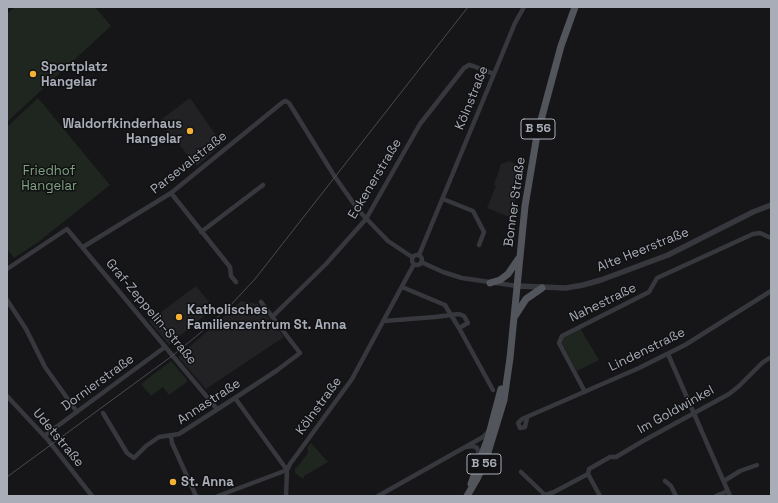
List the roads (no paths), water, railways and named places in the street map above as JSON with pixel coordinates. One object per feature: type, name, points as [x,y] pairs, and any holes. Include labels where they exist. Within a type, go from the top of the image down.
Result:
[{"type":"main road","name":"Bonner Straße","points":[[466,496],[477,479],[493,439],[504,400],[510,358],[525,206],[537,135],[561,46],[575,7]]},
{"type":"main road","points":[[490,283],[500,280],[508,274],[520,256]]},
{"type":"main road","points":[[514,318],[526,299],[542,288]]},
{"type":"main road","name":"Bonner Straße","points":[[466,496],[491,429],[510,358]]},
{"type":"street","name":"Kölnstraße","points":[[419,255],[515,23],[524,7]]},
{"type":"street","name":"Eckenerstraße","points":[[272,317],[326,264],[366,219],[420,124],[464,68],[469,65],[494,74]]},
{"type":"street","name":"Parsevalstraße","points":[[83,247],[171,193],[282,102],[286,101],[289,103],[358,211],[366,219]]},
{"type":"street","points":[[201,232],[263,185]]},
{"type":"street","points":[[171,193],[230,267],[231,276],[236,282]]},
{"type":"street","points":[[443,198],[473,211],[484,232],[479,245]]},
{"type":"street","name":"Alte Heerstraße","points":[[517,286],[566,288],[583,285],[625,272],[668,255],[753,212],[771,205]]},
{"type":"street","points":[[366,219],[388,241],[412,257],[414,264],[417,265],[421,262]]},
{"type":"street","name":"Graf-Zeppelin-Straße","points":[[7,269],[68,229],[217,409]]},
{"type":"street","name":"Nahestraße","points":[[585,392],[560,343],[562,336],[649,292],[657,278],[663,275],[753,234],[760,233],[771,238]]},
{"type":"street","points":[[412,257],[419,255],[422,259],[421,262]]},
{"type":"street","points":[[421,262],[443,272],[462,278],[517,286]]},
{"type":"street","name":"Kölnstraße","points":[[287,470],[352,379],[414,264]]},
{"type":"street","points":[[402,287],[444,305],[459,328],[492,390]]},
{"type":"street","name":"Lindenstraße","points":[[527,418],[668,354],[771,291]]},
{"type":"street","points":[[7,300],[26,329],[45,367],[77,412]]},
{"type":"street","points":[[261,302],[272,317]]},
{"type":"street","points":[[384,321],[435,318],[451,314],[459,314],[464,316],[468,323],[459,328]]},
{"type":"street","name":"Annastraße","points":[[103,413],[127,453],[131,457],[136,457],[146,446],[159,438],[178,434],[236,398],[300,354],[272,317]]},
{"type":"street","name":"Dornierstraße","points":[[44,436],[165,347]]},
{"type":"street","points":[[668,354],[729,493],[716,496]]},
{"type":"street","name":"Im Goldwinkel","points":[[521,472],[545,495],[554,492],[588,474],[589,469],[610,457],[616,457],[694,412],[729,394],[762,363],[771,357]]},
{"type":"street","name":"Udetstraße","points":[[7,396],[44,436],[92,496]]},
{"type":"street","points":[[236,398],[287,470],[286,496]]},
{"type":"street","points":[[378,496],[483,437],[491,429]]},
{"type":"street","points":[[171,436],[172,443],[196,496]]},
{"type":"street","points":[[464,447],[473,446],[477,448],[480,459]]},
{"type":"street","points":[[724,481],[757,465]]},
{"type":"street","points":[[218,496],[287,470]]},
{"type":"street","points":[[588,474],[600,496]]},
{"type":"street","points":[[665,481],[676,496]]},
{"type":"tram line","points":[[7,477],[172,356],[228,308],[255,279],[468,7]]},
{"type":"place","name":"Sportplatz Hangelar","points":[[33,74]]},
{"type":"place","name":"Waldorfkinderhaus Hangelar","points":[[190,131]]},
{"type":"place","name":"Katholisches Familienzentrum St. Anna","points":[[179,317]]},
{"type":"place","name":"St. Anna","points":[[173,482]]},
{"type":"park label","name":"Friedhof Hangelar","points":[[49,178]]}]
